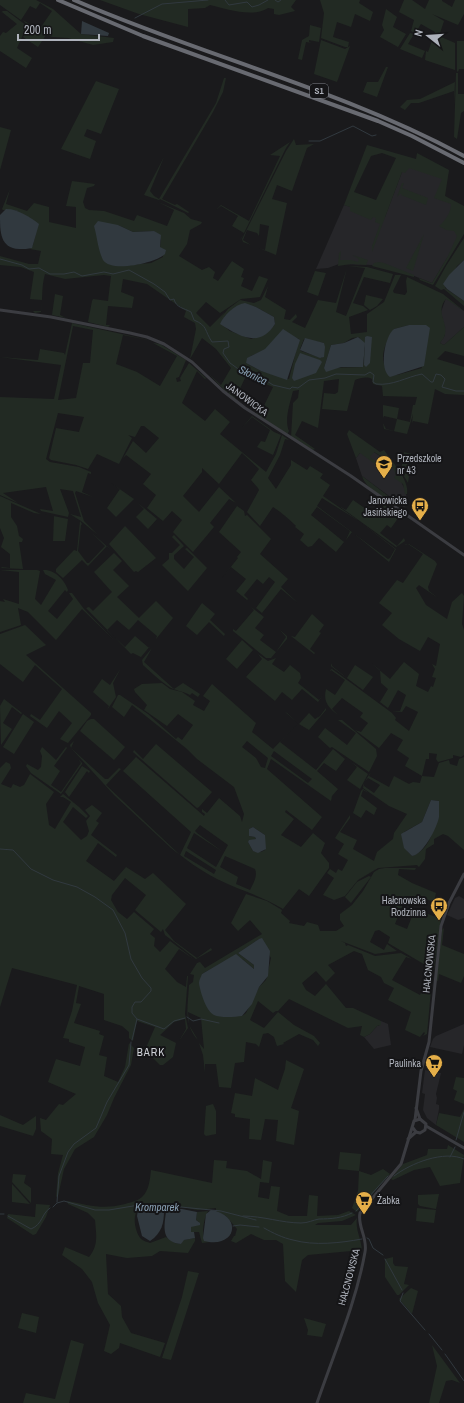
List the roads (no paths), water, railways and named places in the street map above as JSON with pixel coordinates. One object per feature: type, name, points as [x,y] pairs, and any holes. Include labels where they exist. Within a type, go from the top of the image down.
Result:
[{"type":"highway","name":"S1","points":[[58,0],[102,20],[161,43],[378,121],[412,136],[464,163]]},
{"type":"highway","name":"S1","points":[[74,0],[146,29],[351,103],[414,131],[464,156]]},
{"type":"street","name":"JANOWICKA","points":[[0,310],[56,318],[138,334],[168,346],[192,362],[227,395],[244,408],[351,476],[464,555]]},
{"type":"street","name":"HAŁCNOWSKA","points":[[415,1120],[421,1071],[429,1042],[441,926],[449,903],[464,874]]},
{"type":"street","name":"HAŁCNOWSKA","points":[[416,1106],[420,1119]]},
{"type":"street","points":[[426,1126],[420,1133],[416,1132],[412,1125],[415,1120],[420,1119],[426,1126],[438,1134],[464,1148]]},
{"type":"street","name":"HAŁCNOWSKA","points":[[317,1403],[361,1270],[366,1245],[360,1222],[360,1213],[401,1164],[407,1142],[413,1128]]},
{"type":"street","points":[[424,1130],[438,1134]]},
{"type":"street","name":"HAŁCNOWSKA","points":[[407,1142],[409,1137],[416,1132]]},
{"type":"waterway","points":[[135,18],[162,4],[208,0]]},
{"type":"waterway","points":[[225,0],[229,5],[247,2],[252,7],[268,0]]},
{"type":"waterway","points":[[275,0],[278,2],[281,0]]},
{"type":"waterway","points":[[309,141],[320,141],[353,126],[372,136],[376,135]]},
{"type":"waterway","name":"Słonica","points":[[0,259],[22,265],[29,269],[39,268],[50,274],[74,272],[82,276],[104,272],[113,274],[129,270],[154,284],[165,292],[170,300],[174,299],[178,306],[191,312],[194,320],[204,326],[212,342],[228,341],[229,347],[224,349],[223,353],[230,363],[241,371],[261,377],[273,385],[290,389],[292,387],[298,388],[309,380],[325,378],[336,374],[365,375],[370,372],[374,375],[373,382],[376,384],[394,383],[422,374],[433,382],[436,374],[441,375],[445,379],[442,387],[456,391],[464,391]]},
{"type":"waterway","points":[[0,849],[13,850],[31,869],[53,880],[77,887],[95,897],[113,910],[125,933],[131,959],[142,978],[151,988],[151,991],[141,1002],[135,1002],[132,1007],[132,1013],[137,1019],[132,1040]]},
{"type":"waterway","points":[[187,1017],[193,1021],[201,1019],[219,1023]]},
{"type":"waterway","points":[[137,1019],[164,1029],[174,1021],[185,1018]]},
{"type":"waterway","points":[[57,1202],[59,1176],[68,1152],[74,1144],[96,1128],[107,1102],[129,1065],[131,1042]]},
{"type":"waterway","points":[[456,1140],[464,1112]]},
{"type":"waterway","points":[[450,1157],[455,1147]]},
{"type":"waterway","name":"Kromparek","points":[[394,1176],[401,1171],[428,1159],[447,1156],[464,1159]]},
{"type":"waterway","name":"Kromparek","points":[[356,1211],[388,1176]]},
{"type":"waterway","name":"Kromparek","points":[[53,1207],[57,1203],[64,1201],[95,1210],[109,1210],[139,1205],[181,1207],[221,1211],[256,1220]]},
{"type":"waterway","name":"Kromparek","points":[[8,1216],[31,1229],[40,1222],[47,1210],[50,1208]]},
{"type":"waterway","name":"Kromparek","points":[[243,1216],[306,1223],[319,1219],[340,1217],[352,1213]]},
{"type":"waterway","points":[[233,1226],[240,1225],[259,1227]]},
{"type":"waterway","points":[[264,1228],[286,1238],[301,1242],[336,1243],[362,1239]]},
{"type":"waterway","points":[[367,1238],[369,1239],[373,1248],[383,1255]]},
{"type":"waterway","points":[[385,1259],[402,1290]]},
{"type":"waterway","points":[[403,1293],[400,1301],[425,1330]]},
{"type":"waterway","points":[[429,1334],[442,1350]]},
{"type":"waterway","points":[[445,1354],[464,1381]]},
{"type":"place","name":"Przedszkole nr 43","points":[[384,479]]},
{"type":"place","name":"Janowicka Jasińskiego","points":[[420,521]]},
{"type":"place","name":"Hałcnowska Rodzinna","points":[[439,921]]},
{"type":"place","name":"Paulinka","points":[[434,1078]]},
{"type":"place","name":"Żabka","points":[[364,1215]]},
{"type":"district","name":"BARK","points":[[151,1052]]}]
